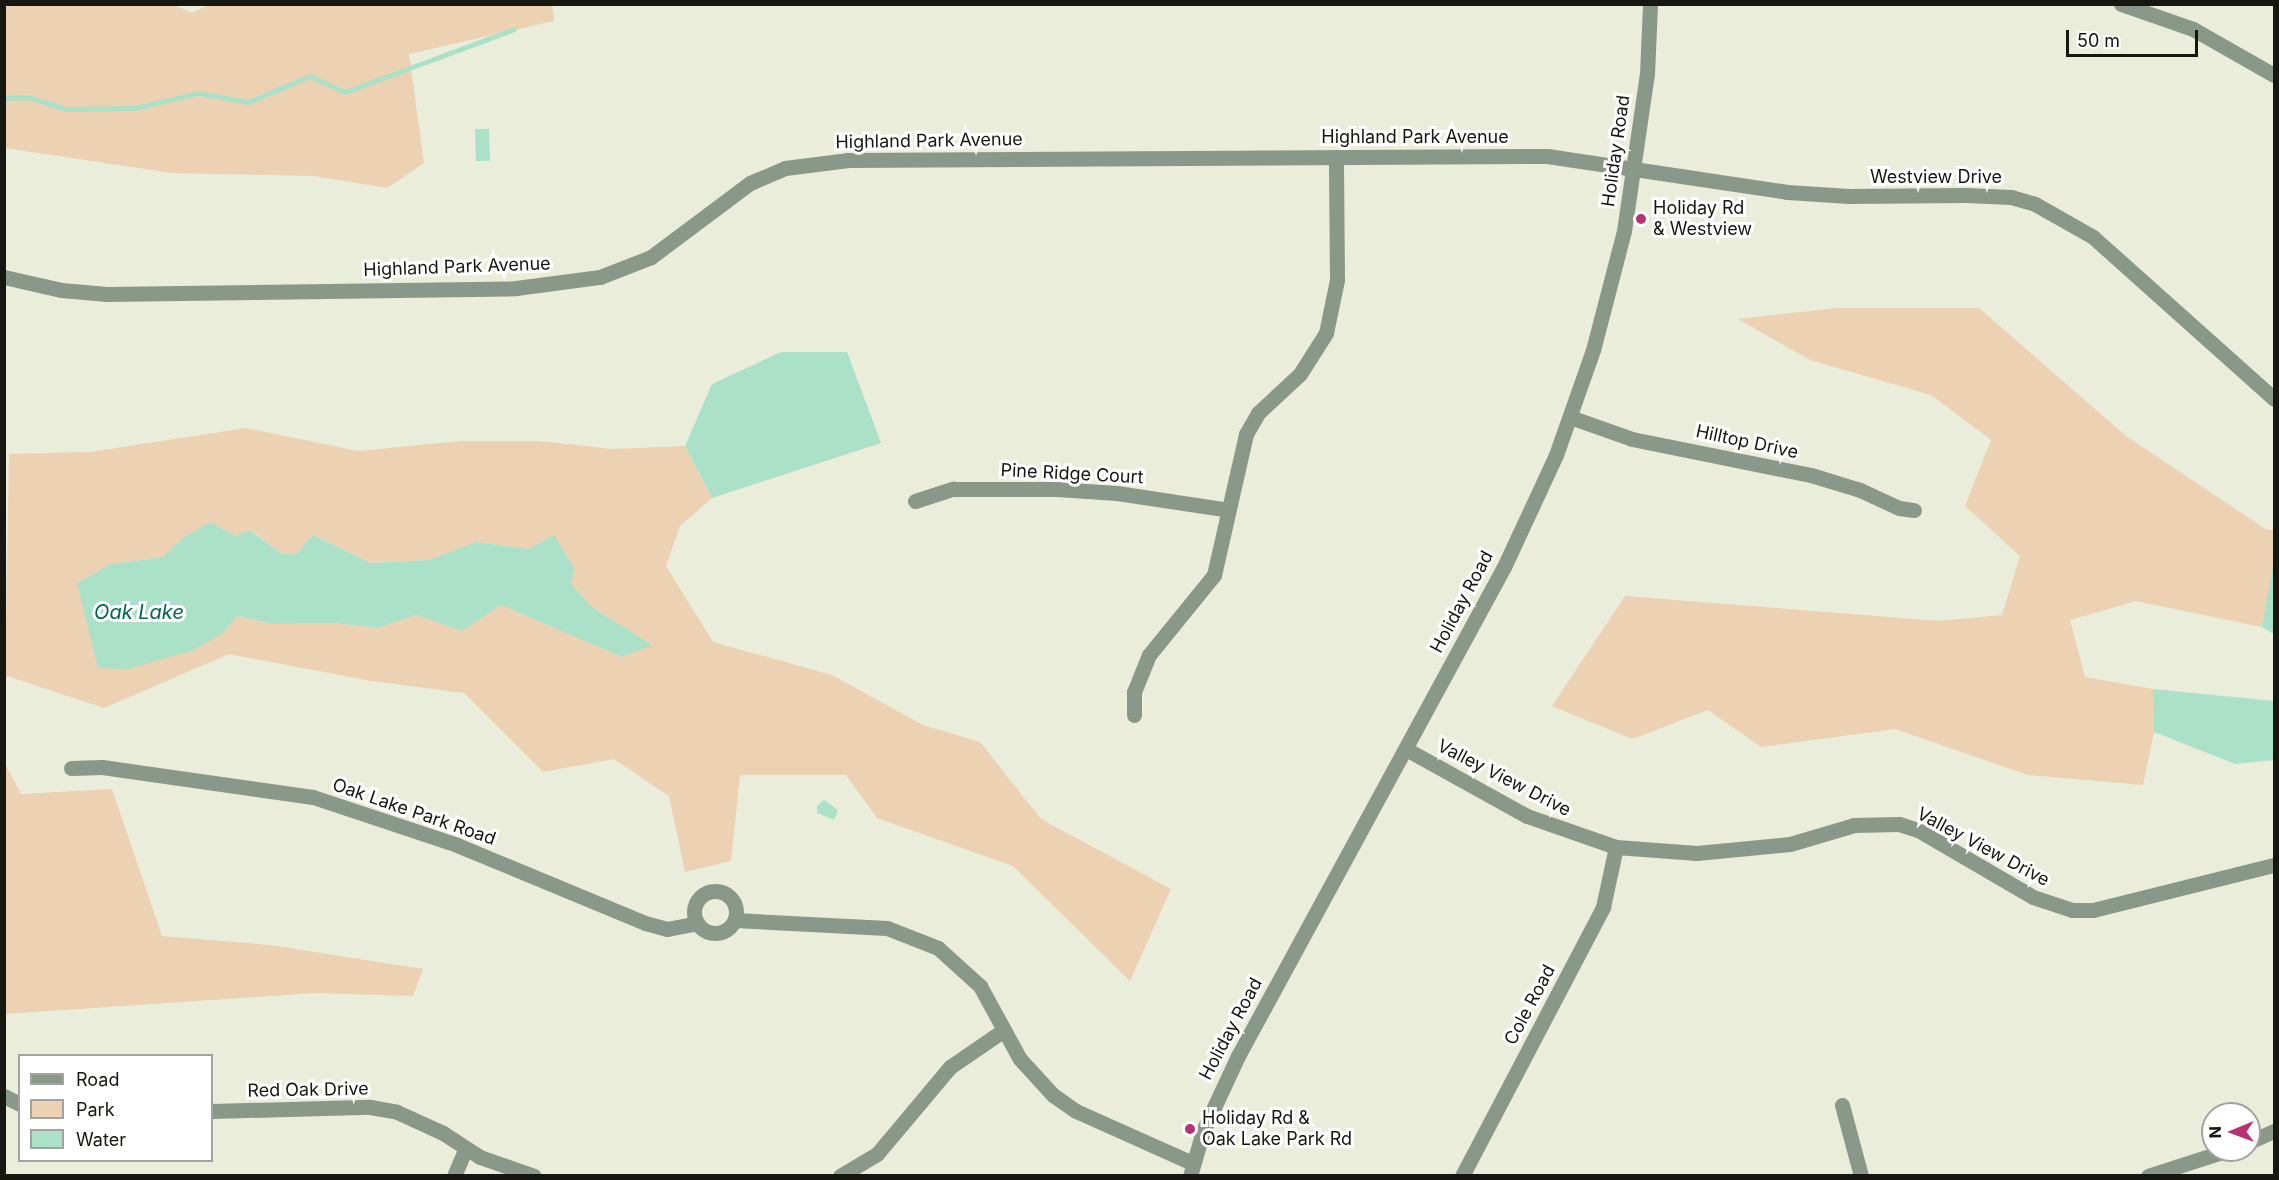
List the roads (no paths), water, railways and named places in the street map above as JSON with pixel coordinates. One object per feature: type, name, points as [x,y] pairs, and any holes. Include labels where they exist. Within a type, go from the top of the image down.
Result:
[{"type":"street","name":"Holiday Road","points":[[1191,1169],[1238,1056],[1504,567],[1570,417],[1609,297],[1635,170],[1650,4]]},
{"type":"street","points":[[2121,4],[2193,29],[2274,75]]},
{"type":"street","name":"Highland Park Avenue","points":[[4,277],[61,290],[107,294],[516,288],[600,277],[651,258],[750,183],[785,168],[848,160],[1547,156],[1635,170]]},
{"type":"street","points":[[1134,715],[1134,692],[1149,655],[1214,575],[1246,434],[1258,413],[1300,374],[1316,353],[1334,308],[1336,157]]},
{"type":"street","name":"Westview Drive","points":[[1635,170],[1787,192],[1849,196],[2011,197],[2035,204],[2093,237],[2274,399]]},
{"type":"street","name":"Hilltop Drive","points":[[1570,417],[1632,439],[1811,475],[1860,490],[1899,508],[1914,510]]},
{"type":"street","name":"Pine Ridge Court","points":[[915,501],[953,489],[1057,489],[1117,493],[1229,510]]},
{"type":"street","name":"Valley View Drive","points":[[1406,749],[1527,816],[1616,847],[1697,853],[1790,844],[1854,825],[1899,824],[1918,830],[2033,897],[2072,910],[2093,910],[2274,865]]},
{"type":"street","name":"Oak Lake Park Road","points":[[71,768],[102,766],[313,797],[457,845],[645,923],[668,929],[697,923],[703,930],[716,934],[729,928],[735,920]]},
{"type":"street","name":"Cole Road","points":[[1462,1176],[1604,907],[1616,847]]},
{"type":"street","points":[[697,923],[694,912],[698,900],[716,891],[733,901],[735,920],[752,923],[866,925],[913,935],[961,965],[985,994],[1020,1059],[1053,1095],[1076,1111],[1191,1169]]},
{"type":"street","points":[[840,1176],[877,1154],[950,1066],[1004,1030]]},
{"type":"street","points":[[4,1096],[18,1103]]},
{"type":"street","points":[[1842,1105],[1861,1176]]},
{"type":"street","name":"Red Oak Drive","points":[[213,1111],[370,1107],[419,1120],[465,1150],[534,1176]]},
{"type":"street","points":[[454,1176],[465,1150]]},
{"type":"street","points":[[2148,1176],[2201,1159]]},
{"type":"water","points":[[475,129],[489,129],[490,161],[476,161]]},
{"type":"water","points":[[781,352],[847,352],[881,443],[712,498],[685,446],[712,384]]},
{"type":"water","name":"Oak Lake","points":[[210,522],[236,536],[250,530],[282,554],[297,553],[313,535],[370,563],[429,560],[476,542],[529,549],[554,535],[574,568],[571,584],[593,608],[652,645],[622,657],[501,605],[462,631],[416,615],[377,628],[334,623],[273,624],[237,616],[224,632],[194,650],[128,669],[98,668],[77,583],[111,564],[163,557],[184,537]]},
{"type":"water","points":[[2274,567],[2274,634],[2262,627]]},
{"type":"water","points":[[2153,689],[2274,701],[2274,760],[2235,764],[2154,732]]},
{"type":"water","points":[[824,800],[838,810],[834,820],[817,813],[817,806]]},
{"type":"waterway","points":[[4,98],[28,97],[66,109],[134,108],[199,93],[248,102],[310,76],[345,92],[514,29]]},
{"type":"place","name":"Holiday Rd & Westview","points":[[1641,219]]},
{"type":"place","name":"Holiday Rd & Oak Lake Park Rd","points":[[1190,1129]]}]
